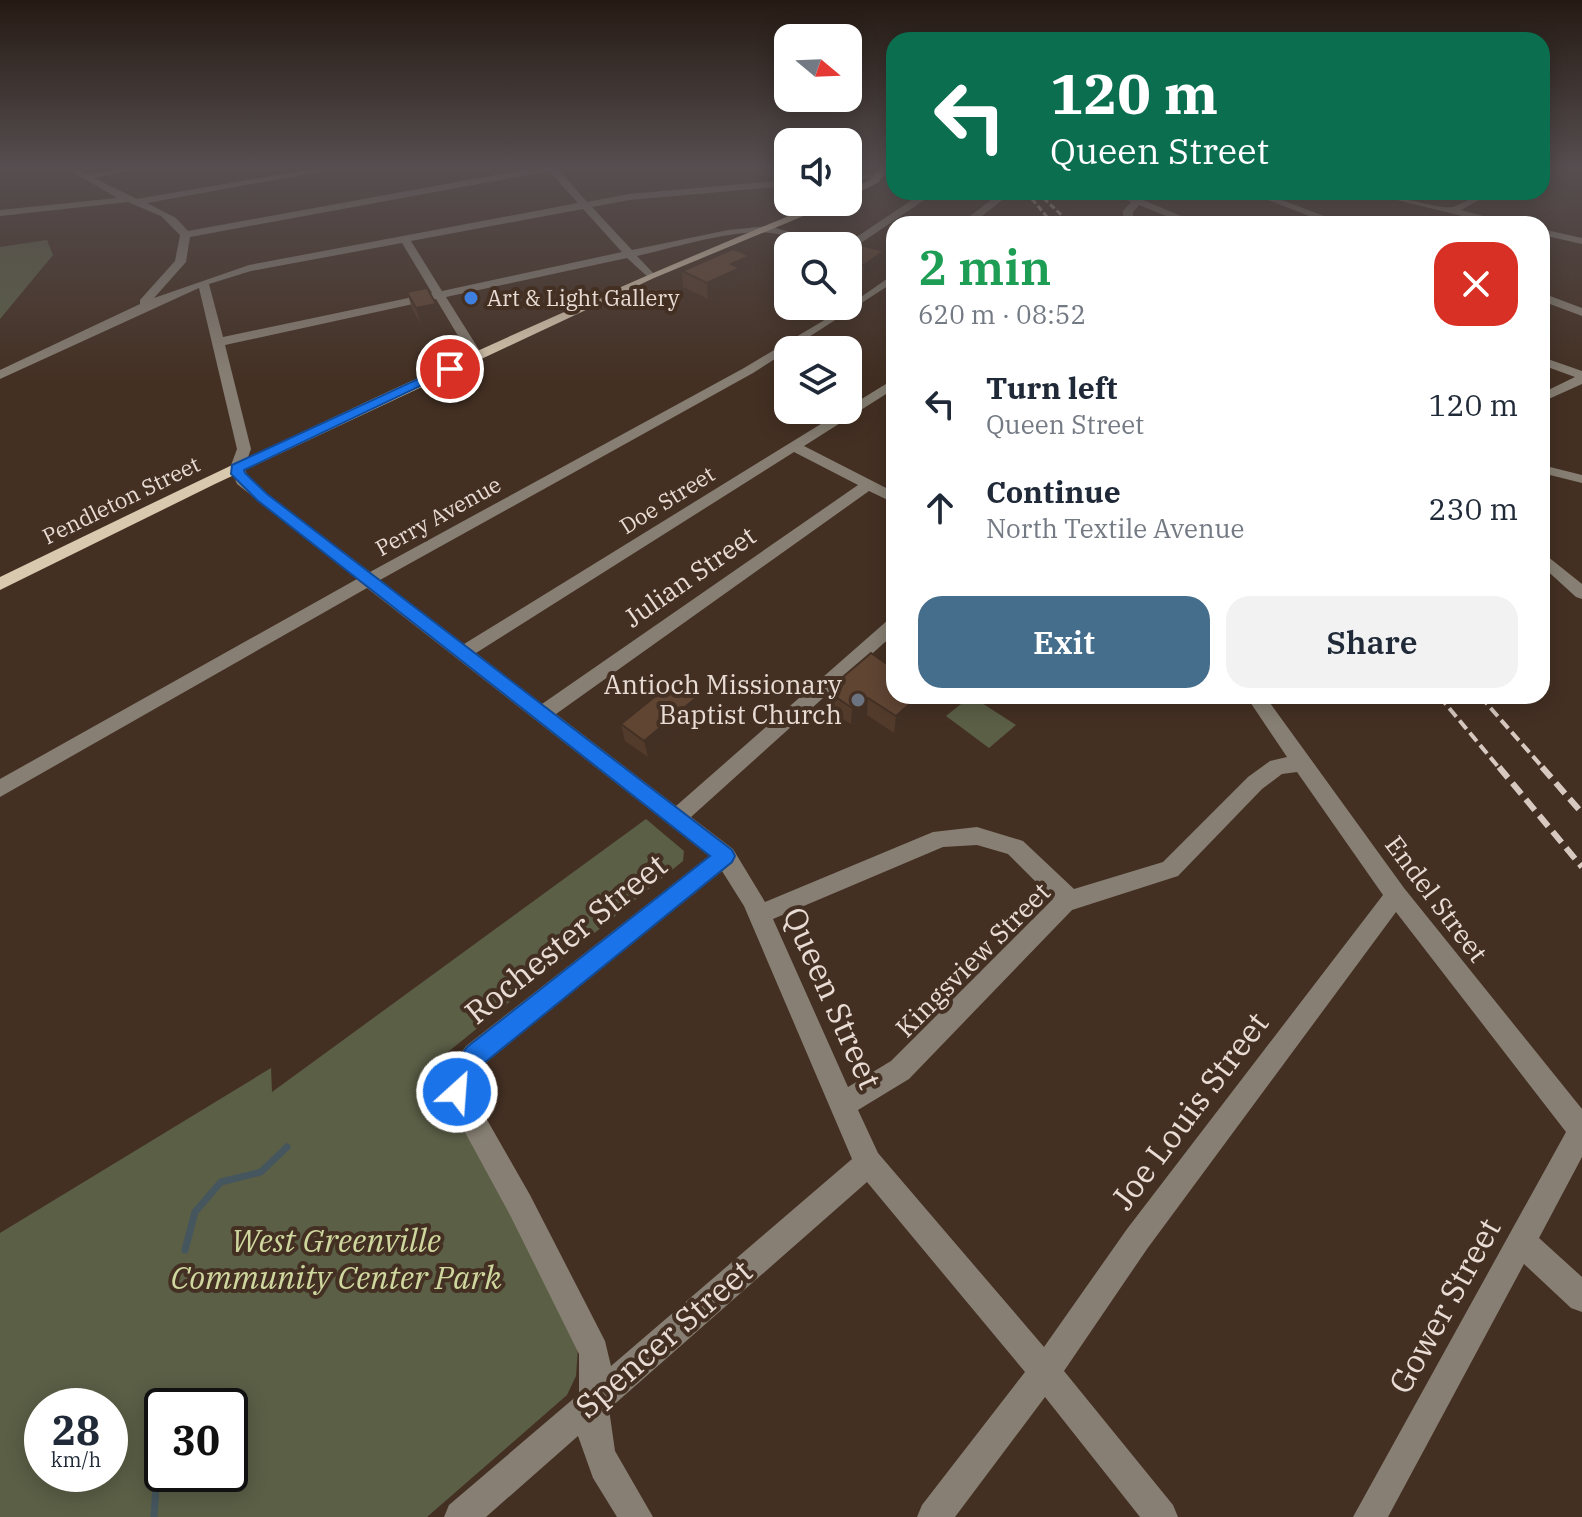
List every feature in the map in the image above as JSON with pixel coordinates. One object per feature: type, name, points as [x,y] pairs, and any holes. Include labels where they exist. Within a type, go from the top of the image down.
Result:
[{"type":"main road","name":"Pendleton Street","points":[[0,584],[237,468],[477,356],[650,276],[744,239]]},
{"type":"street","points":[[146,305],[147,298],[180,262],[184,239]]},
{"type":"street","points":[[0,375],[146,305],[203,282],[276,261],[400,239]]},
{"type":"street","points":[[404,239],[477,356]]},
{"type":"street","points":[[616,239],[650,276]]},
{"type":"street","points":[[219,342],[701,239]]},
{"type":"street","points":[[203,282],[244,449],[237,468]]},
{"type":"street","name":"Perry Avenue","points":[[0,789],[370,579],[710,392],[886,283]]},
{"type":"street","points":[[873,292],[886,298]]},
{"type":"street","points":[[1550,300],[1582,312]]},
{"type":"street","points":[[1550,364],[1582,377]]},
{"type":"street","points":[[1550,394],[1582,377]]},
{"type":"street","name":"Doe Street","points":[[463,653],[886,388]]},
{"type":"street","points":[[794,446],[886,494]]},
{"type":"street","name":"Queen Street","points":[[237,468],[245,484],[725,856],[743,880],[868,1163],[1045,1372],[1161,1517]]},
{"type":"street","points":[[1550,471],[1582,479]]},
{"type":"street","name":"Julian Street","points":[[543,713],[869,484]]},
{"type":"street","points":[[1550,564],[1582,593]]},
{"type":"street","points":[[676,818],[886,631]]},
{"type":"street","name":"Endel Street","points":[[1260,704],[1396,895],[1582,1130]]},
{"type":"street","name":"Kingsview Street","points":[[842,1105],[900,1070],[1065,902],[1170,869],[1255,783],[1277,767],[1301,763]]},
{"type":"street","points":[[758,915],[941,838],[977,836],[1015,847],[1070,900]]},
{"type":"street","name":"Rochester Street","points":[[636,1517],[599,1456],[593,1431],[598,1374],[594,1352],[520,1205],[457,1092],[461,1075],[475,1055],[725,856]]},
{"type":"street","name":"Joe Louis Street","points":[[934,1517],[1045,1372],[1137,1239],[1396,895]]},
{"type":"street","name":"Gower Street","points":[[1370,1517],[1582,1130]]},
{"type":"street","name":"Spencer Street","points":[[461,1517],[868,1163]]},
{"type":"street","points":[[1522,1242],[1582,1297]]},
{"type":"green space","points":[[47,240],[53,255],[0,319],[0,247]]},
{"type":"green space","points":[[961,704],[983,704],[1016,725],[989,748],[946,716]]},
{"type":"green space","name":"West Greenville Community Center Park","points":[[646,819],[684,851],[683,861],[432,1065],[480,1151],[578,1348],[576,1376],[567,1395],[427,1517],[0,1517],[0,1233],[271,1068],[272,1092]]},
{"type":"building","points":[[862,246],[884,251],[864,265]]},
{"type":"building","points":[[733,249],[750,256],[731,264],[740,268],[707,283],[682,271]]},
{"type":"building","points":[[427,288],[436,304],[416,308],[407,292]]},
{"type":"building","points":[[871,653],[886,663],[886,704],[910,704],[896,716],[868,698],[852,708],[830,693],[833,690],[830,688]]},
{"type":"building","points":[[673,682],[697,697],[644,741],[621,724]]},
{"type":"waterway","points":[[185,1250],[195,1212],[221,1182],[261,1172],[287,1147]]},
{"type":"waterway","points":[[154,1517],[156,1492]]},
{"type":"railway","points":[[1446,704],[1500,769]]},
{"type":"railway","points":[[1487,704],[1544,769]]},
{"type":"railway","points":[[1499,767],[1582,867]]},
{"type":"railway","points":[[1542,767],[1582,813]]},
{"type":"place","name":"Art & Light Gallery","points":[[471,298]]},
{"type":"place","name":"Antioch Missionary Baptist Church","points":[[858,700]]},
{"type":"route","points":[[450,369],[237,468],[238,474],[245,484],[573,735],[725,856],[475,1055],[461,1075],[457,1092]]}]
